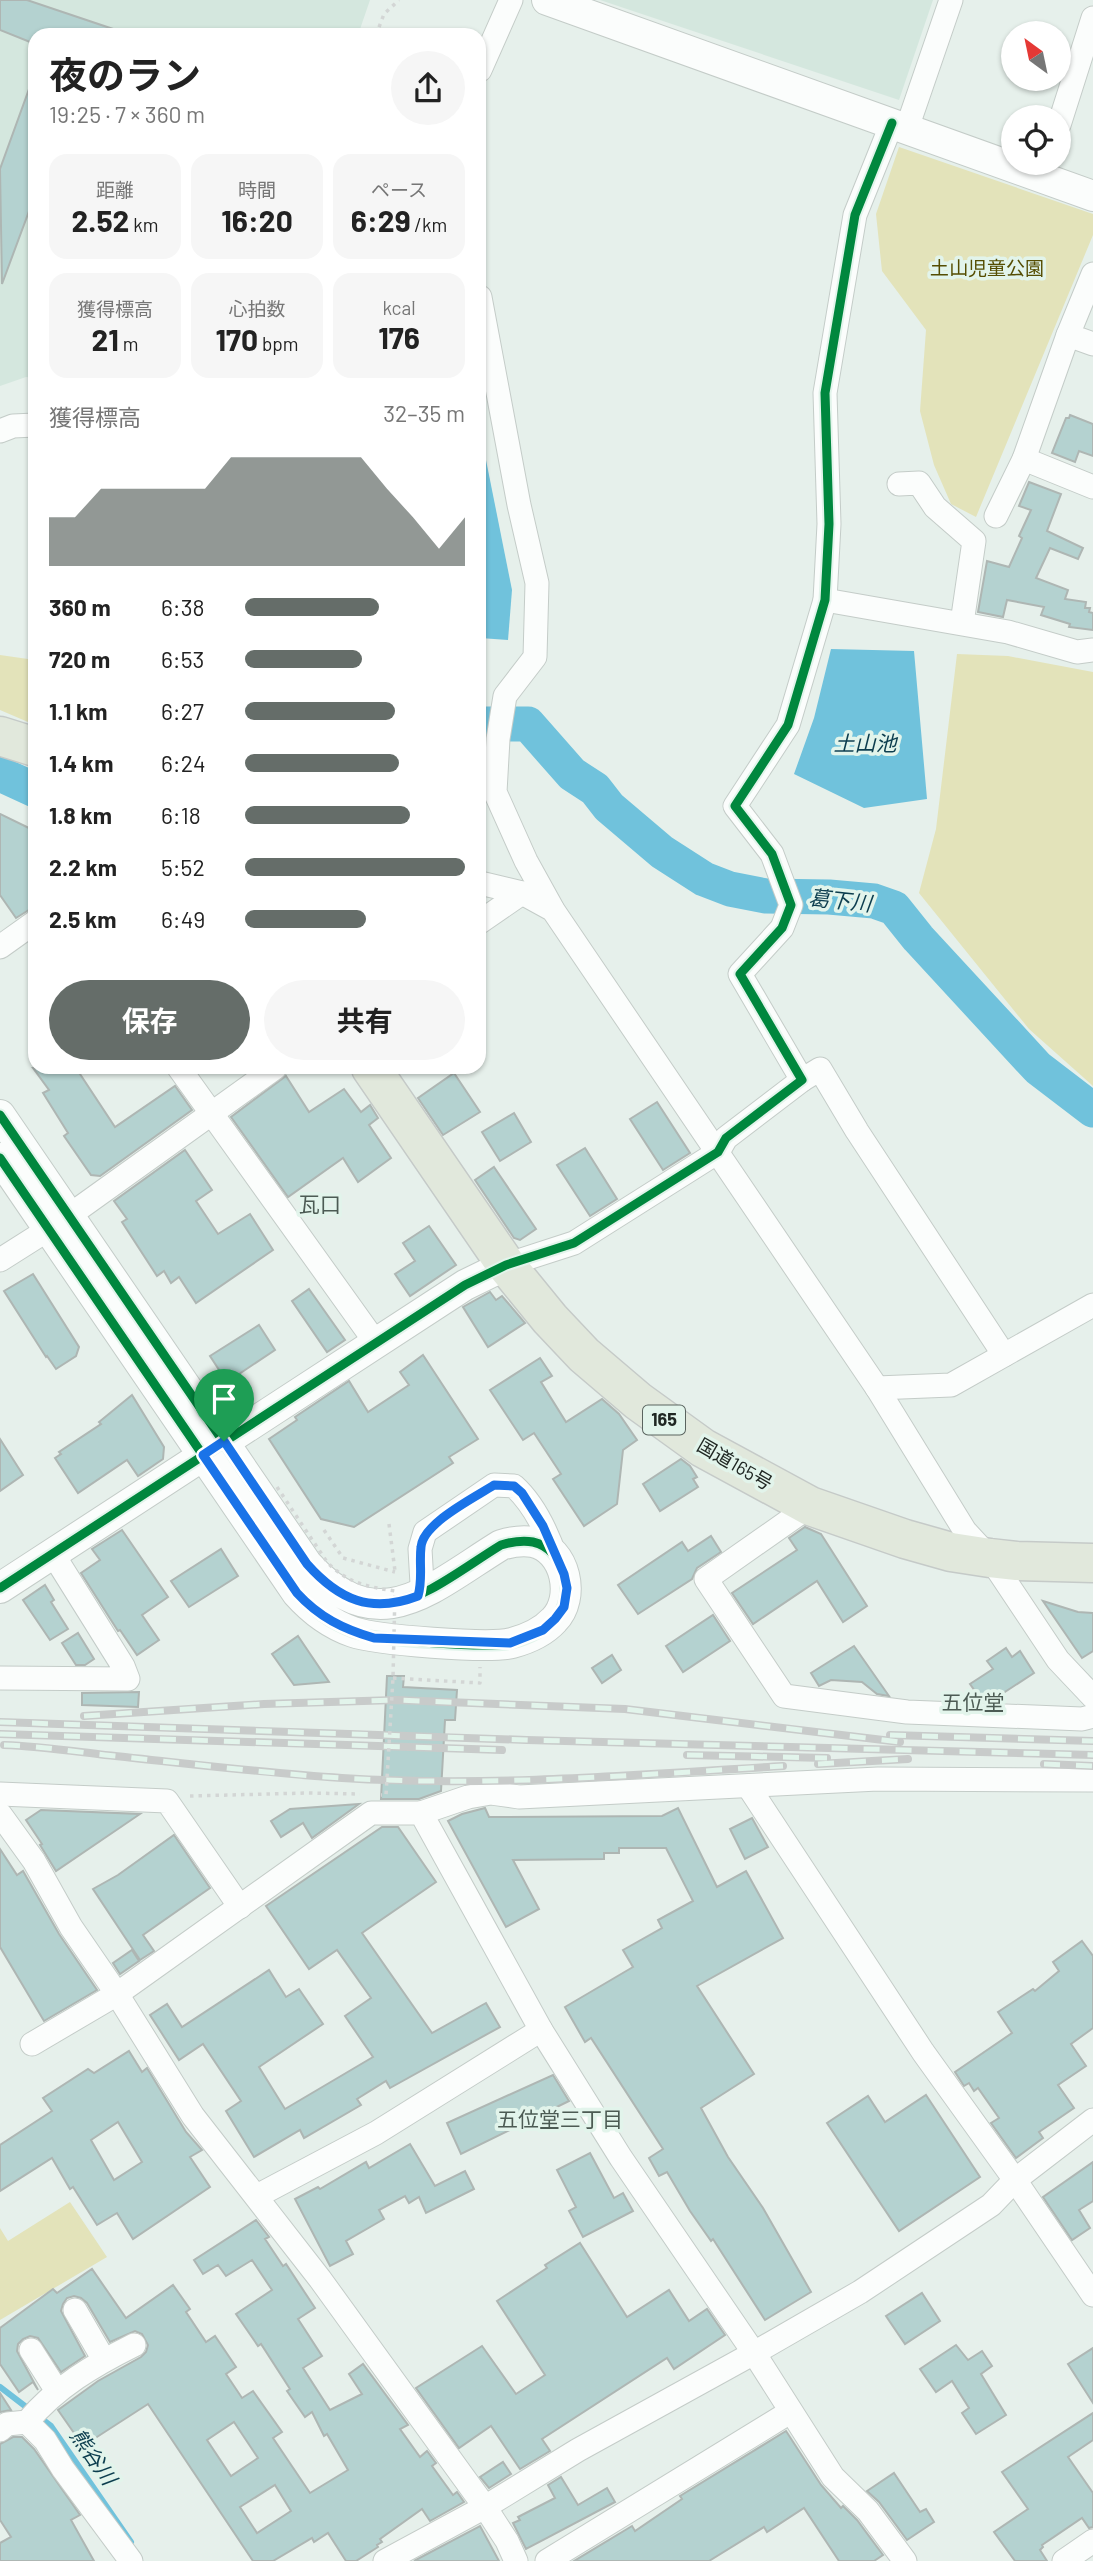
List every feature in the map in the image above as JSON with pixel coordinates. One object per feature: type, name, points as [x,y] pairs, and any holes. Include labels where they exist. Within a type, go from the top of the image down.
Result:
[{"type":"highway","name":"国道165号","points":[[375,1074],[506,1265],[550,1319],[584,1355],[638,1401],[704,1448],[810,1506],[917,1542],[951,1552],[990,1558],[1093,1563]]},
{"type":"street","points":[[486,57],[511,0]]},
{"type":"street","points":[[547,0],[900,125],[1001,156]]},
{"type":"street","points":[[802,1080],[740,974],[782,928],[791,905],[772,854],[735,806],[788,725],[825,600],[829,524],[825,393],[855,215],[900,125],[951,0]]},
{"type":"street","points":[[1066,105],[1091,28]]},
{"type":"street","points":[[1054,175],[1093,196]]},
{"type":"street","points":[[996,516],[1024,459],[1068,335],[1093,274]]},
{"type":"street","points":[[486,329],[519,505],[537,583],[535,657],[505,696],[498,739],[495,792],[526,861],[553,910],[877,1388],[965,1531],[990,1558],[1058,1660],[1093,1698]]},
{"type":"street","points":[[1068,335],[1093,344]]},
{"type":"street","points":[[0,431],[13,426],[28,425]]},
{"type":"street","points":[[1024,459],[1093,487]]},
{"type":"street","points":[[899,484],[919,483],[935,507],[974,541],[962,623]]},
{"type":"street","points":[[825,600],[1007,632],[1077,652],[1093,650]]},
{"type":"street","points":[[486,884],[522,893],[553,910]]},
{"type":"street","points":[[486,918],[522,893]]},
{"type":"street","points":[[0,947],[28,927]]},
{"type":"street","points":[[0,1588],[465,1285],[506,1265],[574,1243],[718,1152],[726,1138],[820,1069],[857,1131],[1004,1355]]},
{"type":"street","points":[[183,1074],[376,1343]]},
{"type":"street","points":[[0,1260],[59,1222],[267,1074]]},
{"type":"street","points":[[0,1096],[11,1164]]},
{"type":"street","points":[[0,1115],[11,1164],[59,1222],[214,1448],[323,1582],[341,1595],[362,1602],[381,1605],[401,1603],[407,1593],[422,1584],[420,1549],[425,1532],[494,1485],[514,1486],[522,1493],[543,1526],[564,1574],[567,1588],[564,1607],[543,1630],[510,1643],[374,1638],[352,1632],[329,1621],[297,1593],[214,1448]]},
{"type":"street","points":[[877,1388],[951,1385],[1093,1305]]},
{"type":"street","points":[[810,1506],[706,1579],[784,1696],[906,1712],[1082,1719],[1093,1716]]},
{"type":"street","points":[[407,1593],[514,1541],[534,1542],[556,1558]]},
{"type":"street","points":[[0,1678],[128,1679],[123,1666],[53,1554]]},
{"type":"street","points":[[32,2044],[117,1994],[371,1813],[421,1813],[468,1797],[491,1793],[519,1797],[878,1779],[1093,1780]]},
{"type":"street","points":[[748,1786],[923,2052],[1093,2295]]},
{"type":"street","points":[[0,1794],[167,1801],[240,1907]]},
{"type":"street","points":[[421,1813],[541,2030],[621,2158],[754,2353],[833,2477],[868,2511],[905,2561]]},
{"type":"street","points":[[0,1814],[34,1861],[71,1927],[117,1994],[193,2116],[257,2196],[485,2507],[507,2541],[516,2561]]},
{"type":"street","points":[[257,2196],[376,2133],[541,2030]]},
{"type":"street","points":[[385,2561],[485,2507],[578,2450],[860,2292],[991,2205],[1015,2180],[1093,2120]]},
{"type":"street","points":[[75,2310],[104,2360]]},
{"type":"street","points":[[0,2430],[7,2424],[27,2422],[52,2395],[104,2360],[134,2345]]},
{"type":"street","points":[[31,2350],[52,2395]]},
{"type":"street","points":[[547,2561],[790,2412]]},
{"type":"street","points":[[27,2422],[45,2440],[63,2469],[131,2561]]},
{"type":"street","points":[[1064,2561],[1093,2541]]},
{"type":"path","points":[[379,28],[384,14],[399,0]]},
{"type":"path","points":[[277,1487],[327,1562],[337,1572],[364,1587],[407,1593]]},
{"type":"path","points":[[167,1801],[205,1795],[386,1795],[393,1678],[407,1593],[395,1572],[388,1524]]},
{"type":"path","points":[[324,1530],[343,1558],[395,1572]]},
{"type":"path","points":[[393,1678],[480,1683],[480,1664]]},
{"type":"shaded area","points":[[0,0],[370,0],[360,28],[28,28],[28,377],[0,386]]},
{"type":"shaded area","points":[[600,0],[933,0],[899,100]]},
{"type":"green space","name":"土山児童公園","points":[[899,147],[1093,214],[1093,235],[976,517],[951,504],[934,465],[920,411],[926,330],[882,271],[876,214]]},
{"type":"green space","points":[[957,654],[1008,656],[1093,672],[1093,1086],[1029,1029],[919,893],[936,829]]},
{"type":"green space","points":[[0,655],[28,659],[28,722],[0,710]]},
{"type":"green space","points":[[70,2202],[107,2257],[0,2320],[0,2228],[8,2241]]},
{"type":"water","points":[[486,460],[512,590],[508,640],[486,638]]},
{"type":"water","name":"土山池","points":[[831,649],[914,651],[927,799],[864,808],[794,774],[814,718]]},
{"type":"building","points":[[0,0],[27,0],[110,28],[28,28],[28,41],[0,30]]},
{"type":"building","points":[[28,92],[28,214],[2,284],[0,169]]},
{"type":"building","points":[[1070,415],[1093,424],[1093,456],[1079,451],[1075,462],[1052,453],[1066,418]]},
{"type":"building","points":[[1029,482],[1061,494],[1047,531],[1083,548],[1078,559],[1050,548],[1036,578],[1068,590],[1065,599],[1086,602],[1085,608],[1090,608],[1089,612],[1093,613],[1093,630],[1069,627],[1070,624],[1041,615],[1044,607],[1007,600],[1003,617],[978,612],[987,561],[1009,567],[1022,538],[1019,536],[1031,510],[1019,506]]},
{"type":"building","points":[[0,814],[28,828],[28,910],[16,918],[0,895]]},
{"type":"building","points":[[37,1074],[80,1074],[115,1127],[175,1086],[192,1110],[100,1176],[91,1175],[64,1136],[68,1133],[43,1093],[49,1090]]},
{"type":"building","points":[[455,1074],[480,1112],[443,1135],[418,1098]]},
{"type":"building","points":[[286,1076],[309,1112],[344,1089],[361,1112],[370,1105],[378,1118],[369,1125],[391,1158],[358,1182],[343,1158],[288,1197],[231,1117]]},
{"type":"building","points":[[657,1102],[690,1153],[663,1170],[630,1119]]},
{"type":"building","points":[[514,1113],[531,1142],[500,1161],[482,1132]]},
{"type":"building","points":[[585,1148],[617,1199],[590,1216],[557,1165]]},
{"type":"building","points":[[185,1150],[212,1190],[196,1201],[218,1234],[250,1214],[273,1250],[196,1303],[179,1277],[171,1283],[164,1271],[157,1276],[122,1222],[127,1219],[114,1201]]},
{"type":"building","points":[[494,1167],[536,1229],[520,1240],[514,1238],[475,1180]]},
{"type":"building","points":[[429,1226],[456,1265],[410,1296],[395,1274],[415,1261],[403,1243]]},
{"type":"building","points":[[33,1274],[79,1347],[76,1356],[56,1369],[4,1291]]},
{"type":"building","points":[[309,1289],[345,1340],[327,1352],[292,1301]]},
{"type":"building","points":[[490,1292],[496,1300],[502,1296],[525,1323],[488,1347],[463,1307]]},
{"type":"building","points":[[259,1325],[275,1350],[227,1382],[210,1356]]},
{"type":"building","points":[[423,1355],[478,1439],[449,1457],[453,1463],[354,1527],[321,1519],[269,1439],[297,1420],[295,1417],[349,1381],[368,1412],[409,1385],[400,1372]]},
{"type":"building","points":[[540,1358],[552,1376],[541,1382],[566,1422],[602,1399],[619,1414],[637,1440],[623,1450],[617,1504],[584,1526],[553,1479],[561,1474],[534,1433],[523,1440],[490,1390]]},
{"type":"building","points":[[132,1395],[164,1447],[163,1459],[138,1476],[127,1460],[78,1493],[55,1458],[61,1454],[59,1452],[101,1424],[99,1422]]},
{"type":"building","points":[[0,1439],[23,1475],[0,1491]]},
{"type":"building","points":[[681,1459],[697,1477],[693,1479],[698,1487],[660,1511],[643,1484]]},
{"type":"building","points":[[805,1527],[821,1534],[867,1606],[843,1622],[817,1581],[753,1624],[732,1593],[797,1550],[789,1538]]},
{"type":"building","points":[[122,1530],[168,1597],[142,1615],[159,1640],[137,1655],[120,1630],[118,1631],[81,1573],[100,1560],[92,1549]]},
{"type":"building","points":[[711,1536],[721,1552],[697,1568],[692,1579],[638,1614],[618,1585],[682,1542],[688,1551]]},
{"type":"building","points":[[221,1549],[238,1576],[189,1607],[171,1581]]},
{"type":"building","points":[[45,1585],[54,1600],[51,1602],[68,1629],[50,1640],[23,1600]]},
{"type":"building","points":[[1043,1601],[1078,1612],[1093,1613],[1093,1651],[1082,1658]]},
{"type":"building","points":[[713,1615],[730,1641],[683,1672],[666,1646]]},
{"type":"building","points":[[78,1633],[94,1659],[85,1665],[76,1665],[62,1643]]},
{"type":"building","points":[[298,1636],[329,1682],[294,1685],[272,1654]]},
{"type":"building","points":[[854,1646],[889,1696],[877,1694],[862,1682],[831,1680],[819,1686],[811,1673]]},
{"type":"building","points":[[1006,1648],[1012,1657],[1020,1651],[1034,1673],[991,1701],[982,1701],[970,1684],[993,1669],[987,1661]]},
{"type":"building","points":[[612,1655],[621,1670],[602,1683],[592,1668]]},
{"type":"building","points":[[387,1676],[404,1676],[403,1687],[457,1690],[455,1720],[445,1720],[441,1791],[419,1799],[381,1799]]},
{"type":"building","points":[[139,1692],[138,1707],[82,1705],[82,1693]]},
{"type":"building","points":[[359,1804],[312,1838],[303,1823],[281,1837],[271,1821],[290,1809]]},
{"type":"building","points":[[485,1808],[489,1817],[662,1816],[678,1808],[717,1887],[746,1871],[783,1938],[697,1986],[754,2074],[701,2108],[811,2292],[765,2320],[713,2239],[711,2241],[690,2211],[667,2172],[659,2176],[649,2158],[663,2149],[591,2038],[585,2042],[565,2007],[633,1967],[623,1950],[662,1928],[658,1920],[693,1901],[666,1848],[619,1848],[619,1853],[604,1853],[604,1859],[513,1860],[539,1909],[506,1927],[448,1821]]},
{"type":"building","points":[[41,1810],[140,1814],[56,1871],[26,1820]]},
{"type":"building","points":[[752,1818],[768,1847],[745,1859],[730,1829]]},
{"type":"building","points":[[382,1827],[398,1827],[436,1882],[362,1933],[432,2033],[486,2003],[500,2027],[390,2088],[386,2081],[357,2099],[361,2105],[304,2138],[300,2130],[254,2157],[226,2111],[241,2101],[203,2044],[179,2060],[150,2015],[167,2004],[182,2027],[269,1970],[286,1997],[299,1989],[323,2024],[259,2067],[285,2109],[373,2057],[345,2016],[371,1998],[337,1950],[309,1969],[266,1906]]},
{"type":"building","points":[[174,1835],[210,1888],[143,1935],[154,1951],[140,1960],[93,1889],[118,1875]]},
{"type":"building","points":[[0,1849],[17,1875],[23,1871],[59,1934],[97,1990],[44,2021],[0,1947]]},
{"type":"building","points":[[1082,1941],[1093,1956],[1093,2028],[1071,2044],[1086,2066],[1058,2085],[1074,2108],[1039,2132],[1043,2138],[1016,2158],[991,2123],[999,2118],[978,2088],[974,2091],[969,2083],[964,2086],[955,2072],[1012,2033],[998,2012],[1033,1989],[1035,1991],[1059,1971],[1053,1962]]},
{"type":"building","points":[[132,1950],[139,1961],[120,1974],[113,1963]]},
{"type":"building","points":[[129,2051],[142,2072],[147,2068],[186,2132],[202,2150],[190,2157],[210,2187],[133,2239],[117,2213],[97,2225],[73,2187],[70,2189],[52,2158],[0,2191],[0,2145],[52,2111],[43,2098],[88,2069],[94,2073]],"holes":[[[118,2122],[142,2162],[114,2180],[91,2140]]]},
{"type":"building","points":[[553,2075],[569,2101],[461,2154],[447,2123]]},
{"type":"building","points":[[926,2095],[980,2177],[899,2231],[827,2123],[868,2096],[885,2122]]},
{"type":"building","points":[[410,2144],[435,2186],[465,2171],[474,2189],[426,2213],[419,2197],[409,2203],[405,2196],[379,2210],[384,2219],[346,2241],[353,2254],[330,2266],[295,2199],[318,2187],[320,2189],[366,2162],[369,2168]]},
{"type":"building","points":[[590,2153],[614,2198],[623,2193],[633,2211],[583,2237],[569,2211],[576,2207],[557,2170]]},
{"type":"building","points":[[1093,2162],[1093,2201],[1079,2210],[1090,2228],[1072,2240],[1043,2197]]},
{"type":"building","points":[[256,2220],[269,2237],[265,2239],[283,2266],[286,2264],[315,2308],[298,2319],[322,2356],[303,2368],[330,2410],[362,2394],[349,2374],[363,2364],[408,2425],[400,2429],[420,2457],[427,2451],[436,2463],[432,2466],[453,2495],[457,2492],[464,2502],[430,2521],[422,2509],[380,2539],[382,2542],[378,2547],[356,2561],[346,2561],[328,2533],[314,2542],[312,2538],[273,2561],[253,2561],[148,2404],[83,2446],[58,2410],[98,2381],[141,2357],[148,2345],[142,2334],[135,2331],[110,2342],[87,2303],[74,2296],[67,2298],[61,2311],[85,2356],[61,2372],[38,2338],[30,2336],[23,2339],[18,2344],[17,2351],[38,2390],[33,2382],[19,2392],[0,2364],[0,2328],[53,2289],[57,2293],[92,2269],[126,2318],[173,2285],[190,2309],[186,2312],[206,2342],[215,2336],[236,2367],[226,2374],[242,2398],[253,2391],[282,2432],[273,2438],[310,2493],[348,2470],[327,2434],[324,2436],[312,2412],[305,2417],[261,2344],[258,2346],[236,2314],[272,2290],[252,2260],[226,2276],[218,2265],[203,2274],[194,2260]],"holes":[[[234,2422],[258,2458],[231,2476],[207,2440]],[[275,2485],[291,2511],[257,2533],[240,2507]]]},
{"type":"building","points":[[580,2243],[627,2317],[669,2290],[689,2321],[707,2309],[725,2335],[674,2369],[667,2358],[542,2439],[550,2451],[520,2469],[491,2426],[459,2448],[416,2388],[482,2346],[516,2394],[545,2375],[497,2301]]},
{"type":"building","points":[[922,2293],[940,2321],[905,2344],[886,2316]]},
{"type":"building","points":[[956,2345],[968,2360],[982,2351],[992,2366],[981,2374],[1006,2415],[976,2434],[962,2413],[969,2408],[952,2381],[936,2392],[920,2369]]},
{"type":"building","points":[[1093,2348],[1093,2403],[1068,2364]]},
{"type":"building","points":[[0,2393],[11,2410],[0,2412]]},
{"type":"building","points":[[1093,2413],[1093,2440],[1068,2457],[1093,2493],[1093,2527],[1089,2528],[1082,2518],[1042,2545],[1040,2550],[1047,2561],[1015,2561],[994,2532],[1028,2509],[1002,2472]]},
{"type":"building","points":[[786,2431],[821,2485],[841,2508],[843,2506],[857,2520],[883,2555],[874,2561],[839,2561],[804,2508],[767,2532],[764,2527],[709,2561],[574,2561],[632,2526],[635,2531],[682,2499],[680,2496]]},
{"type":"building","points":[[13,2437],[22,2437],[34,2449],[80,2515],[71,2520],[94,2561],[0,2561],[0,2543],[11,2537],[0,2520],[0,2444]]},
{"type":"building","points":[[503,2462],[511,2474],[489,2488],[480,2477]]},
{"type":"building","points":[[894,2473],[920,2512],[926,2509],[934,2522],[907,2540],[879,2502],[867,2491]]},
{"type":"building","points":[[561,2477],[578,2505],[607,2488],[615,2502],[526,2549],[513,2523],[520,2520],[518,2517],[555,2498],[548,2485]]},
{"type":"building","points":[[480,2526],[499,2561],[414,2561]]},
{"type":"waterway","name":"葛下川","points":[[486,724],[528,724],[572,774],[595,789],[609,807],[662,852],[704,879],[730,889],[766,896],[874,901],[894,908],[918,938],[1038,1068],[1093,1110]]},
{"type":"waterway","name":"葛下川","points":[[0,774],[28,787]]},
{"type":"waterway","name":"熊谷川","points":[[0,2387],[51,2426],[131,2542]]},
{"type":"railway","points":[[84,1716],[264,1704],[396,1700],[625,1709],[900,1742]]},
{"type":"railway","points":[[0,1722],[1093,1755]]},
{"type":"railway","points":[[0,1734],[502,1750]]},
{"type":"railway","points":[[890,1735],[1093,1741]]},
{"type":"railway","points":[[4,1745],[283,1773],[397,1780],[508,1781],[783,1766]]},
{"type":"railway","points":[[687,1755],[827,1758]]},
{"type":"railway","points":[[818,1764],[908,1759]]},
{"type":"railway","points":[[1044,1764],[1093,1766]]},
{"type":"cycle path","points":[[0,1588],[465,1285],[506,1265],[574,1243],[718,1152],[726,1138],[802,1080],[740,974],[782,928],[791,905],[772,854],[735,806],[788,725],[825,600],[829,524],[825,393],[855,215],[892,123]]},
{"type":"cycle path","points":[[0,1115],[307,1564],[333,1588],[357,1600],[381,1604],[404,1600],[428,1591],[501,1545],[529,1541],[544,1546],[553,1554],[564,1575],[565,1600],[554,1620],[545,1628],[512,1643],[458,1644],[365,1635],[337,1625],[316,1611],[297,1593],[0,1158]]},
{"type":"district","name":"瓦口","points":[[320,1205]]},
{"type":"district","name":"五位堂","points":[[973,1703]]},
{"type":"district","name":"五位堂三丁目","points":[[560,2120]]},
{"type":"route","points":[[224,1441],[307,1564],[323,1582],[341,1595],[381,1605],[401,1603],[418,1596],[422,1584],[420,1549],[425,1532],[494,1485],[503,1484],[514,1486],[522,1493],[543,1526],[564,1574],[567,1588],[564,1607],[543,1630],[510,1643],[374,1638],[352,1632],[329,1621],[297,1593],[203,1455],[224,1441]]}]
